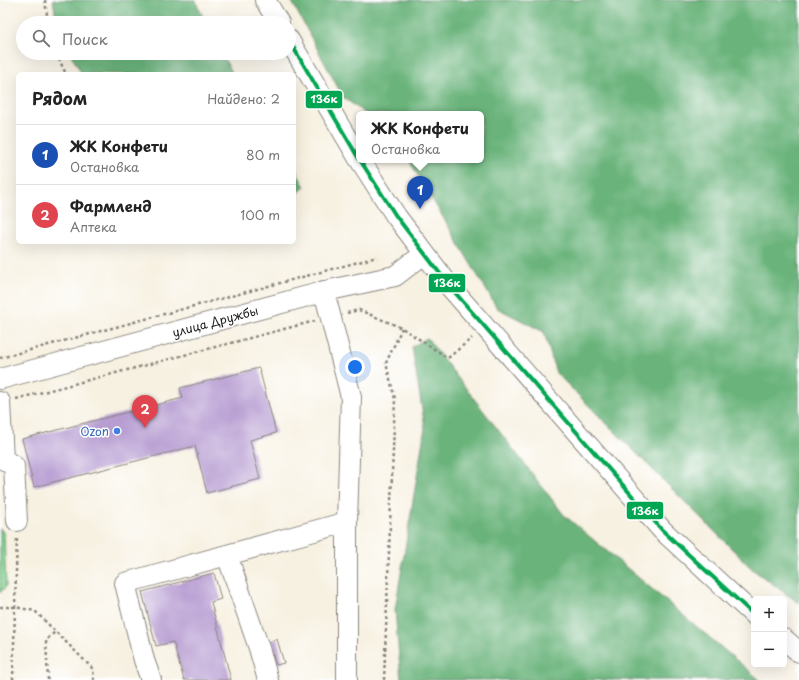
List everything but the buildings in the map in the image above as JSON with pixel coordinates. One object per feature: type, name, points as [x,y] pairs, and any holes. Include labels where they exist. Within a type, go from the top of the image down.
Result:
[{"type":"street","points":[[265,0],[275,16]]},
{"type":"street","points":[[296,52],[356,154]]},
{"type":"street","points":[[362,163],[396,216],[424,254],[485,328],[662,530],[751,612]]},
{"type":"street","name":"улица Дружбы","points":[[0,379],[324,291],[395,276],[424,254]]},
{"type":"street","points":[[324,291],[351,397],[347,522],[347,680]]},
{"type":"street","points":[[0,403],[1,459],[14,466],[17,521]]},
{"type":"street","points":[[151,680],[144,660],[125,583],[347,522]]},
{"type":"street","points":[[227,555],[259,648],[268,680]]},
{"type":"street","points":[[787,642],[799,652]]},
{"type":"path","points":[[45,0],[47,16]]},
{"type":"path","points":[[59,60],[65,72]]},
{"type":"path","points":[[0,358],[377,257]]},
{"type":"path","points":[[0,403],[359,310],[402,328],[448,358],[485,328]]},
{"type":"path","points":[[384,680],[395,399],[386,363],[402,328]]},
{"type":"path","points":[[13,680],[17,521]]},
{"type":"path","points":[[0,607],[15,607],[35,611],[93,670],[94,680]]},
{"type":"path","points":[[48,680],[46,640],[55,632]]},
{"type":"green space","points":[[53,0],[195,0],[203,16],[56,16]]},
{"type":"green space","points":[[291,0],[799,0],[799,603],[752,569],[556,373],[544,332],[497,308],[411,163],[484,163],[484,111],[362,111],[343,97]]},
{"type":"green space","points":[[74,60],[225,60],[232,72],[81,72]]},
{"type":"green space","points":[[296,171],[305,187],[296,194]]},
{"type":"green space","points":[[427,338],[564,515],[760,680],[401,680],[395,610],[425,428],[412,347]]},
{"type":"green space","points":[[0,528],[4,534],[6,586],[0,593]]},
{"type":"transit line","name":"136к","points":[[296,52],[356,154]]},
{"type":"transit line","name":"136к","points":[[362,163],[396,216],[451,288],[662,530],[751,612]]},
{"type":"place","name":"ЖК Конфети","points":[[420,209]]},
{"type":"place","name":"Фармленд","points":[[145,428]]},
{"type":"place","name":"Ozon","points":[[117,431]]}]
